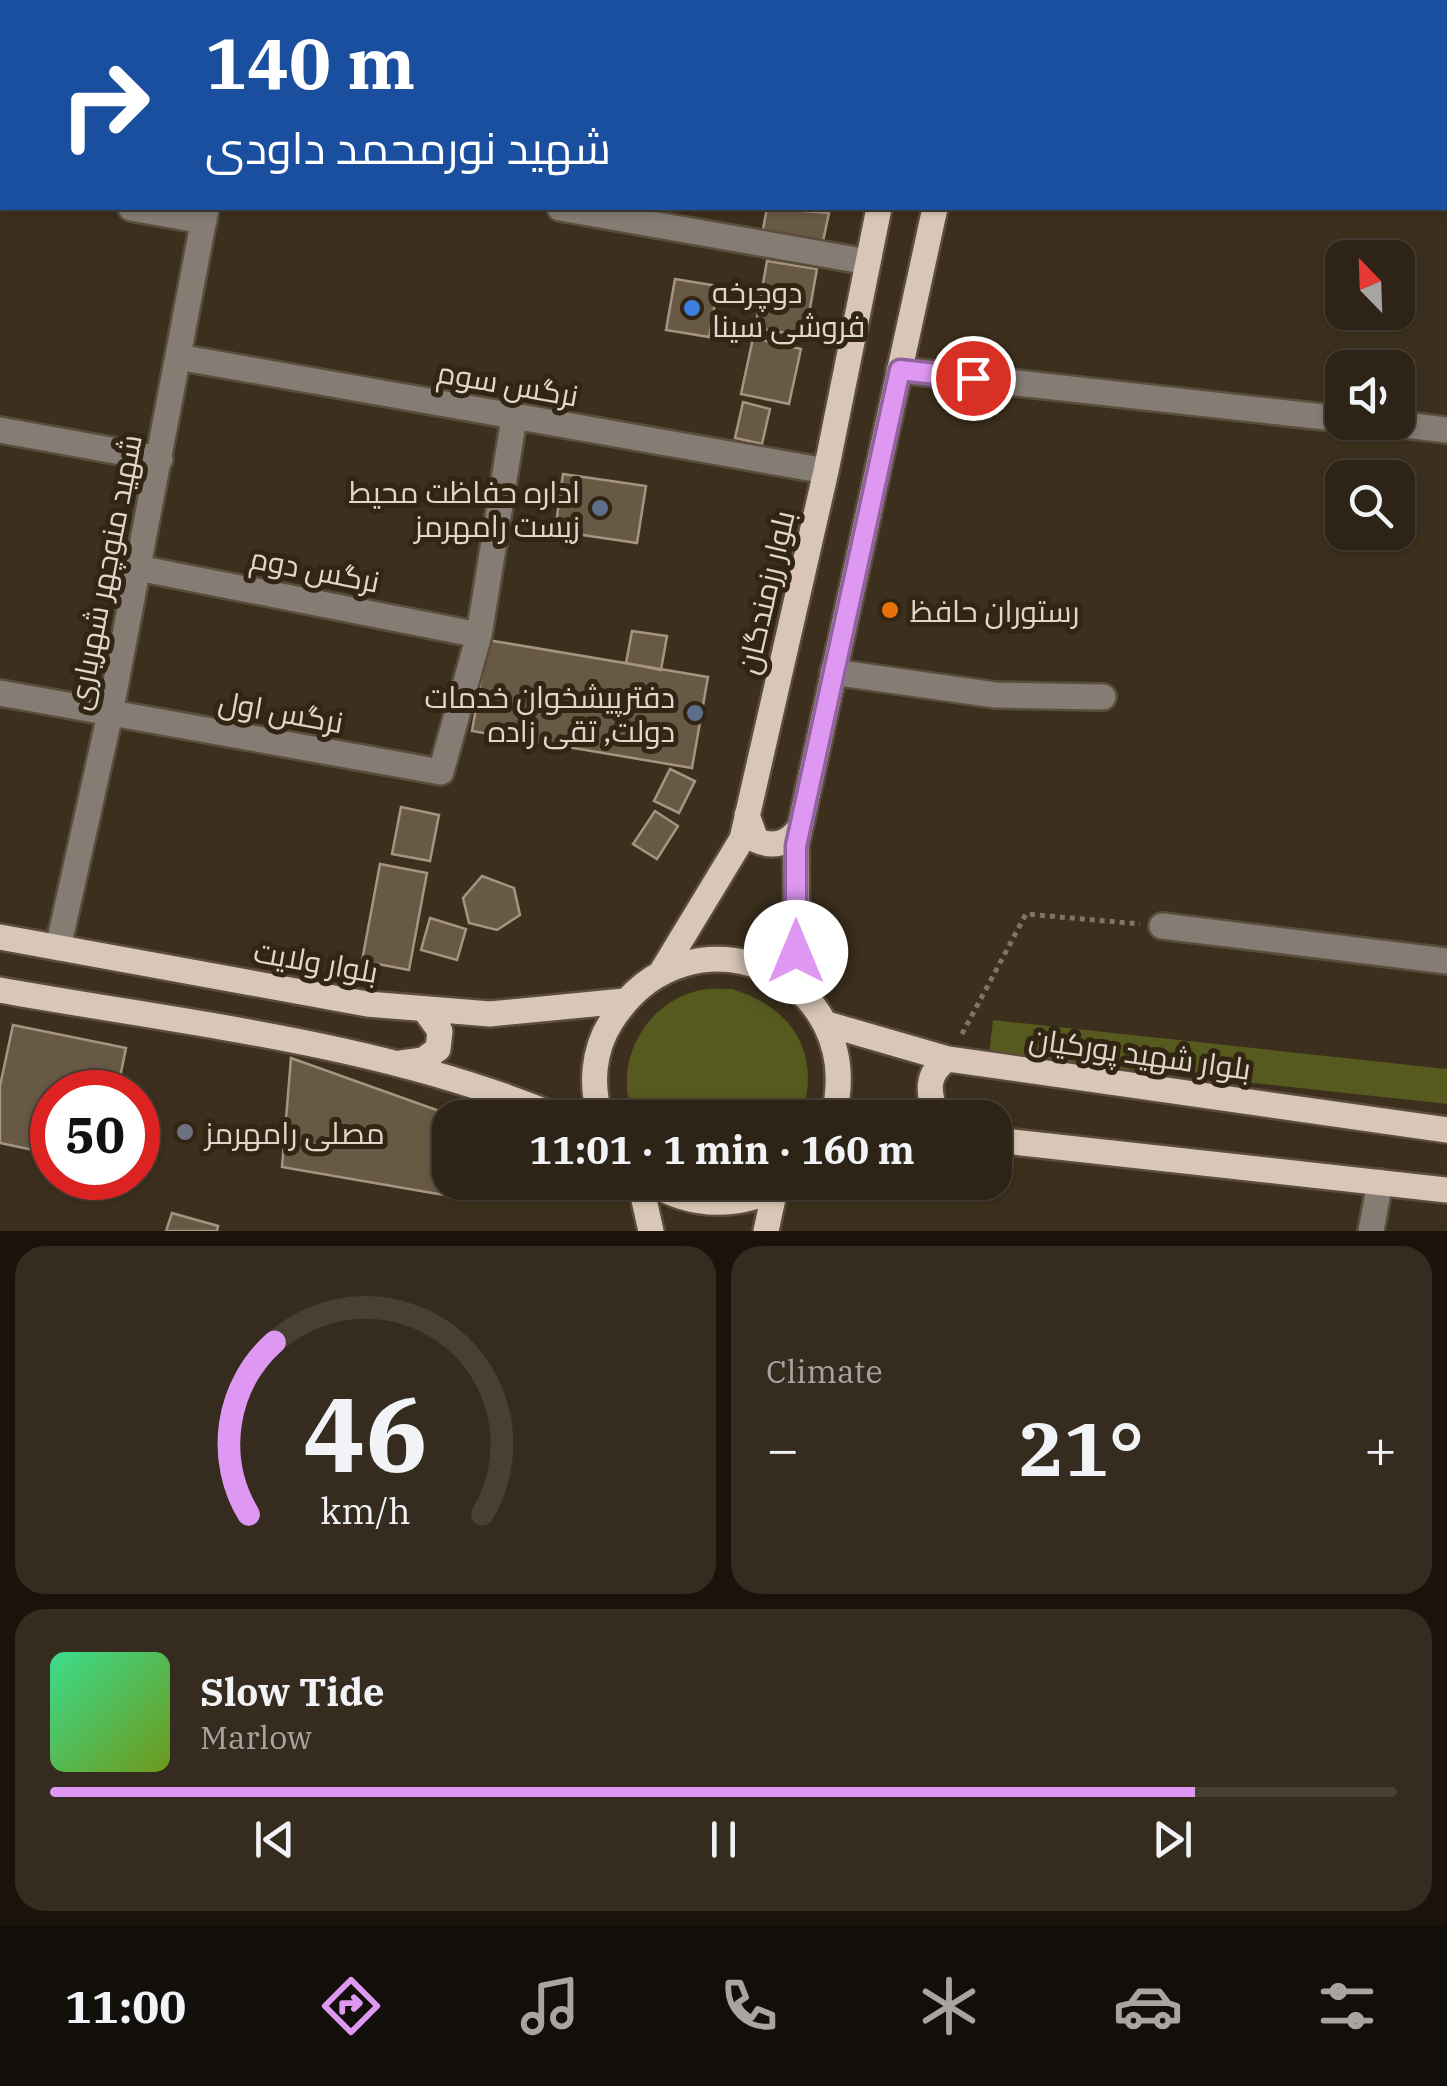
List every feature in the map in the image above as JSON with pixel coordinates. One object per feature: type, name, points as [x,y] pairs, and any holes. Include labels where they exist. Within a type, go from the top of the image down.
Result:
[{"type":"main road","name":"بلوار رزمندگان","points":[[662,971],[742,839],[826,472],[879,210]]},
{"type":"main road","points":[[797,986],[799,829],[936,210]]},
{"type":"main road","points":[[747,816],[756,840],[765,844],[782,842],[799,829]]},
{"type":"main road","name":"بلوار ولایت","points":[[0,937],[367,1004],[490,1014],[624,1000]]},
{"type":"main road","points":[[599,1100],[595,1066],[604,1032],[624,1000],[662,971],[696,960],[732,959],[767,968],[797,986],[827,1024],[838,1058],[838,1100]]},
{"type":"main road","points":[[0,990],[401,1063],[519,1100]]},
{"type":"main road","points":[[401,1063],[423,1060],[438,1049],[440,1031],[424,1009]]},
{"type":"main road","name":"بلوار شهید پورکیان","points":[[827,1024],[948,1059],[1447,1130]]},
{"type":"main road","points":[[932,1100],[928,1086],[938,1065],[948,1059]]},
{"type":"main road","points":[[1012,1142],[1447,1190]]},
{"type":"main road","points":[[644,1200],[651,1231]]},
{"type":"main road","points":[[692,1200],[704,1203],[743,1200]]},
{"type":"main road","points":[[766,1231],[776,1200]]},
{"type":"street","points":[[156,210],[205,214]]},
{"type":"street","points":[[571,210],[868,262]]},
{"type":"street","name":"شهید منوچهر شهریاری","points":[[58,948],[110,714],[205,214]]},
{"type":"street","name":"نرگس سوم","points":[[178,357],[826,472]]},
{"type":"street","points":[[900,370],[1325,416]]},
{"type":"street","points":[[479,635],[514,418]]},
{"type":"street","points":[[1415,426],[1447,430]]},
{"type":"street","points":[[0,430],[160,458]]},
{"type":"street","name":"نرگس دوم","points":[[138,568],[479,635]]},
{"type":"street","name":"نرگس اول","points":[[0,694],[441,772],[479,635]]},
{"type":"street","points":[[834,672],[995,695],[1102,697]]},
{"type":"street","points":[[1162,926],[1447,961]]},
{"type":"street","points":[[1371,1231],[1380,1182]]},
{"type":"path","points":[[948,1059],[1026,914],[1162,926]]},
{"type":"green space","points":[[705,989],[732,989],[754,997],[787,1022],[805,1054],[805,1100],[629,1100],[627,1077],[638,1038],[664,1007]]},
{"type":"green space","points":[[993,1020],[1447,1069],[1447,1104],[989,1054]]},
{"type":"building","points":[[767,210],[829,213],[822,246],[762,234]]},
{"type":"building","points":[[767,261],[817,269],[805,336],[755,328]]},
{"type":"building","name":"دوچرخه فروشی سینا","points":[[675,279],[718,286],[709,337],[666,330]]},
{"type":"building","points":[[753,338],[801,349],[789,404],[741,394]]},
{"type":"building","points":[[743,402],[770,409],[762,444],[735,438]]},
{"type":"building","name":"اداره حفاظت محیط زیست رامهرمز","points":[[563,474],[646,486],[637,543],[555,531]]},
{"type":"building","points":[[632,631],[667,636],[661,670],[626,663]]},
{"type":"building","points":[[488,640],[708,677],[692,768],[472,731]]},
{"type":"building","points":[[670,769],[695,781],[679,813],[654,801]]},
{"type":"building","points":[[401,807],[439,815],[430,861],[392,854]]},
{"type":"building","points":[[655,811],[678,826],[657,859],[633,844]]},
{"type":"building","points":[[380,864],[427,873],[409,970],[362,961]]},
{"type":"building","points":[[482,876],[514,888],[520,915],[497,930],[469,923],[463,898]]},
{"type":"building","points":[[430,918],[466,929],[457,960],[421,950]]},
{"type":"building","points":[[13,1025],[126,1048],[122,1070],[30,1070],[30,1149],[0,1143],[0,1086]]},
{"type":"building","points":[[291,1058],[432,1108],[432,1193],[282,1167]]},
{"type":"building","points":[[172,1213],[218,1226],[217,1231],[166,1231]]},
{"type":"place","name":"دوچرخه فروشی سینا","points":[[692,308]]},
{"type":"place","name":"اداره حفاظت محیط زیست رامهرمز","points":[[600,508]]},
{"type":"place","name":"رستوران حافظ","points":[[890,610]]},
{"type":"place","name":"دفترپیشخوان خدمات دولت, تقی زاده","points":[[695,713]]},
{"type":"place","name":"مصلی رامهرمز","points":[[185,1132]]},
{"type":"route","points":[[796,952],[796,846],[900,370],[973,378]]}]
